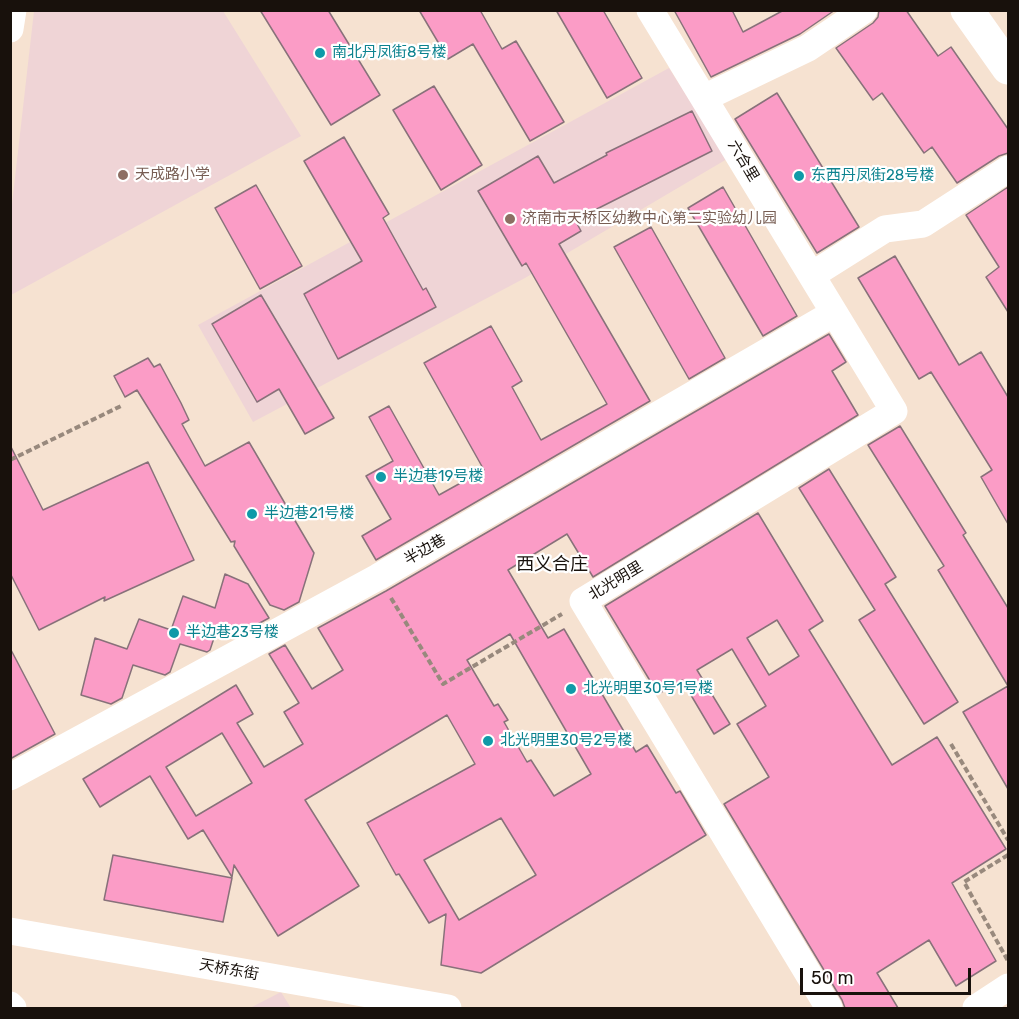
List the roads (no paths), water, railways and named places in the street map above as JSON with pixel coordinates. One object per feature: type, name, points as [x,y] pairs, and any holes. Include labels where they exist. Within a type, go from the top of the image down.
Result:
[{"type":"main road","points":[[967,10],[1008,68]]},
{"type":"street","points":[[10,29],[13,10]]},
{"type":"street","name":"六合里","points":[[650,10],[834,313]]},
{"type":"street","points":[[704,98],[808,48],[864,10]]},
{"type":"street","points":[[812,275],[885,229],[923,224],[1008,169]]},
{"type":"street","name":"半边巷","points":[[10,777],[378,577],[834,313]]},
{"type":"street","name":"北光明里","points":[[829,1008],[583,601],[894,411],[834,313]]},
{"type":"street","name":"天桥东街","points":[[13,926],[436,1008]]},
{"type":"street","points":[[976,1008],[1008,987]]},
{"type":"place","name":"南北丹凤街8号楼","points":[[320,53]]},
{"type":"place","name":"天成路小学","points":[[123,175]]},
{"type":"place","name":"东西丹凤街28号楼","points":[[799,176]]},
{"type":"place","name":"济南市天桥区幼教中心第二实验幼儿园","points":[[510,219]]},
{"type":"place","name":"半边巷19号楼","points":[[381,477]]},
{"type":"place","name":"半边巷21号楼","points":[[252,514]]},
{"type":"place","name":"半边巷23号楼","points":[[174,633]]},
{"type":"place","name":"北光明里30号1号楼","points":[[571,689]]},
{"type":"place","name":"北光明里30号2号楼","points":[[488,741]]},
{"type":"district","name":"西义合庄","points":[[552,565]]}]
